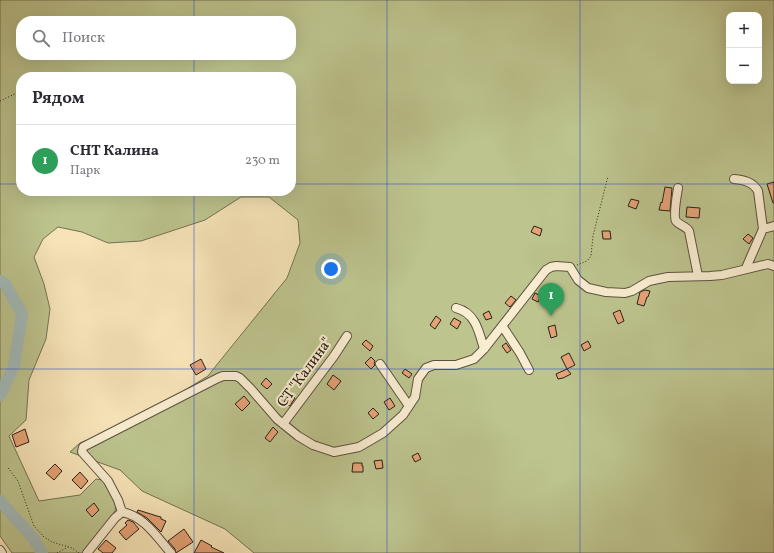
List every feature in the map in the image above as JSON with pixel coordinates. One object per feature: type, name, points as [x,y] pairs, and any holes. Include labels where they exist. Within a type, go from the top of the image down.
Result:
[{"type":"street","points":[[734,179],[744,180],[756,186],[758,191],[763,229],[746,268]]},
{"type":"street","points":[[678,188],[675,217],[678,223],[687,228],[689,231],[698,276]]},
{"type":"street","points":[[763,229],[774,226]]},
{"type":"street","points":[[122,512],[118,500],[108,481],[82,452],[83,447],[222,376],[236,376],[240,378],[277,419],[298,436],[313,445],[334,452],[359,447],[383,433],[403,414],[415,397],[418,379],[426,368],[434,365],[456,365],[474,359],[503,327],[546,270],[556,266],[570,267],[582,284],[588,288],[606,292],[624,293],[632,291],[650,281],[668,277],[722,275],[746,268],[768,264],[774,266]]},
{"type":"street","points":[[456,308],[469,314],[475,322],[484,349]]},
{"type":"street","points":[[503,327],[529,370]]},
{"type":"street","name":"СТ \"Калина\"","points":[[283,424],[334,356],[347,336]]},
{"type":"street","points":[[380,364],[408,406]]},
{"type":"street","points":[[87,553],[115,518],[122,512],[129,513],[140,519],[152,530],[171,553]]},
{"type":"path","points":[[0,101],[16,93]]},
{"type":"path","points":[[570,267],[590,259],[593,236],[608,176]]},
{"type":"path","points":[[8,468],[18,481],[34,526],[44,537],[52,542],[68,547],[79,553]]},
{"type":"path","points":[[57,553],[68,547]]},
{"type":"green space","points":[[0,0],[774,0],[774,553],[254,553],[225,529],[142,491],[120,470],[70,452],[80,443],[107,432],[167,401],[208,376],[287,278],[300,243],[298,220],[269,197],[241,197],[205,220],[141,241],[108,243],[82,232],[58,227],[43,239],[34,257],[44,284],[50,309],[46,339],[29,380],[26,420],[9,436],[39,501],[80,495],[96,479],[103,480],[109,488],[115,501],[115,510],[105,529],[88,553],[12,553],[0,536]]},
{"type":"building","points":[[774,182],[774,203],[773,203],[767,184]]},
{"type":"building","points":[[665,187],[672,188],[670,211],[659,210]]},
{"type":"building","points":[[631,199],[639,201],[636,209],[628,206]]},
{"type":"building","points":[[687,207],[700,208],[699,218],[686,217]]},
{"type":"building","points":[[534,226],[542,229],[540,236],[531,232]]},
{"type":"building","points":[[602,231],[610,231],[611,239],[603,239]]},
{"type":"building","points":[[748,234],[753,238],[749,244],[743,239]]},
{"type":"building","points":[[645,290],[650,291],[644,306],[637,304],[640,292]]},
{"type":"building","points":[[535,293],[541,296],[538,302],[532,299]]},
{"type":"building","points":[[511,296],[516,300],[510,307],[505,303]]},
{"type":"building","points":[[620,310],[624,321],[618,324],[613,313]]},
{"type":"building","points":[[489,311],[492,318],[486,320],[483,314]]},
{"type":"building","points":[[436,316],[441,320],[435,329],[430,325]]},
{"type":"building","points":[[454,318],[461,322],[457,329],[450,324]]},
{"type":"building","points":[[555,325],[557,336],[551,338],[548,327]]},
{"type":"building","points":[[366,340],[373,346],[370,351],[362,344]]},
{"type":"building","points":[[588,341],[591,347],[584,351],[581,345]]},
{"type":"building","points":[[506,343],[511,350],[507,353],[502,346]]},
{"type":"building","points":[[569,353],[575,365],[567,369],[561,357]]},
{"type":"building","points":[[371,357],[375,361],[375,365],[371,369],[365,363]]},
{"type":"building","points":[[201,359],[206,369],[196,375],[190,365]]},
{"type":"building","points":[[405,369],[412,374],[409,378],[402,373]]},
{"type":"building","points":[[567,369],[571,374],[558,379],[556,374]]},
{"type":"building","points":[[333,375],[341,381],[334,390],[327,384]]},
{"type":"building","points":[[266,378],[272,384],[267,389],[261,384]]},
{"type":"building","points":[[290,394],[295,398],[290,406],[284,402]]},
{"type":"building","points":[[244,396],[250,403],[242,411],[235,404]]},
{"type":"building","points":[[390,398],[395,406],[389,410],[384,402]]},
{"type":"building","points":[[373,408],[379,414],[373,419],[368,413]]},
{"type":"building","points":[[273,427],[278,432],[270,442],[265,438]]},
{"type":"building","points":[[25,429],[29,442],[16,447],[12,435]]},
{"type":"building","points":[[418,453],[421,459],[415,462],[412,456]]},
{"type":"building","points":[[382,460],[383,468],[376,469],[374,461]]},
{"type":"building","points":[[353,463],[362,463],[363,472],[352,472]]},
{"type":"building","points":[[55,464],[62,471],[54,480],[46,473]]},
{"type":"building","points":[[80,472],[88,481],[81,489],[72,480]]},
{"type":"building","points":[[94,503],[99,510],[92,517],[86,510]]},
{"type":"building","points":[[138,510],[161,517],[161,519],[166,521],[161,532],[147,518],[137,512]]},
{"type":"building","points":[[128,520],[133,522],[139,529],[126,540],[119,532],[127,525],[125,523]]},
{"type":"building","points":[[184,529],[193,542],[176,553],[175,549],[168,541]]},
{"type":"building","points":[[106,540],[116,548],[112,553],[103,553],[98,549]]},
{"type":"building","points":[[201,540],[212,546],[211,547],[224,553],[194,553]]},
{"type":"waterway","points":[[0,281],[5,284],[22,314],[14,366],[0,395]]},
{"type":"waterway","points":[[0,501],[33,538],[42,553]]},
{"type":"place","name":"СНТ Калина","points":[[551,316]]}]
